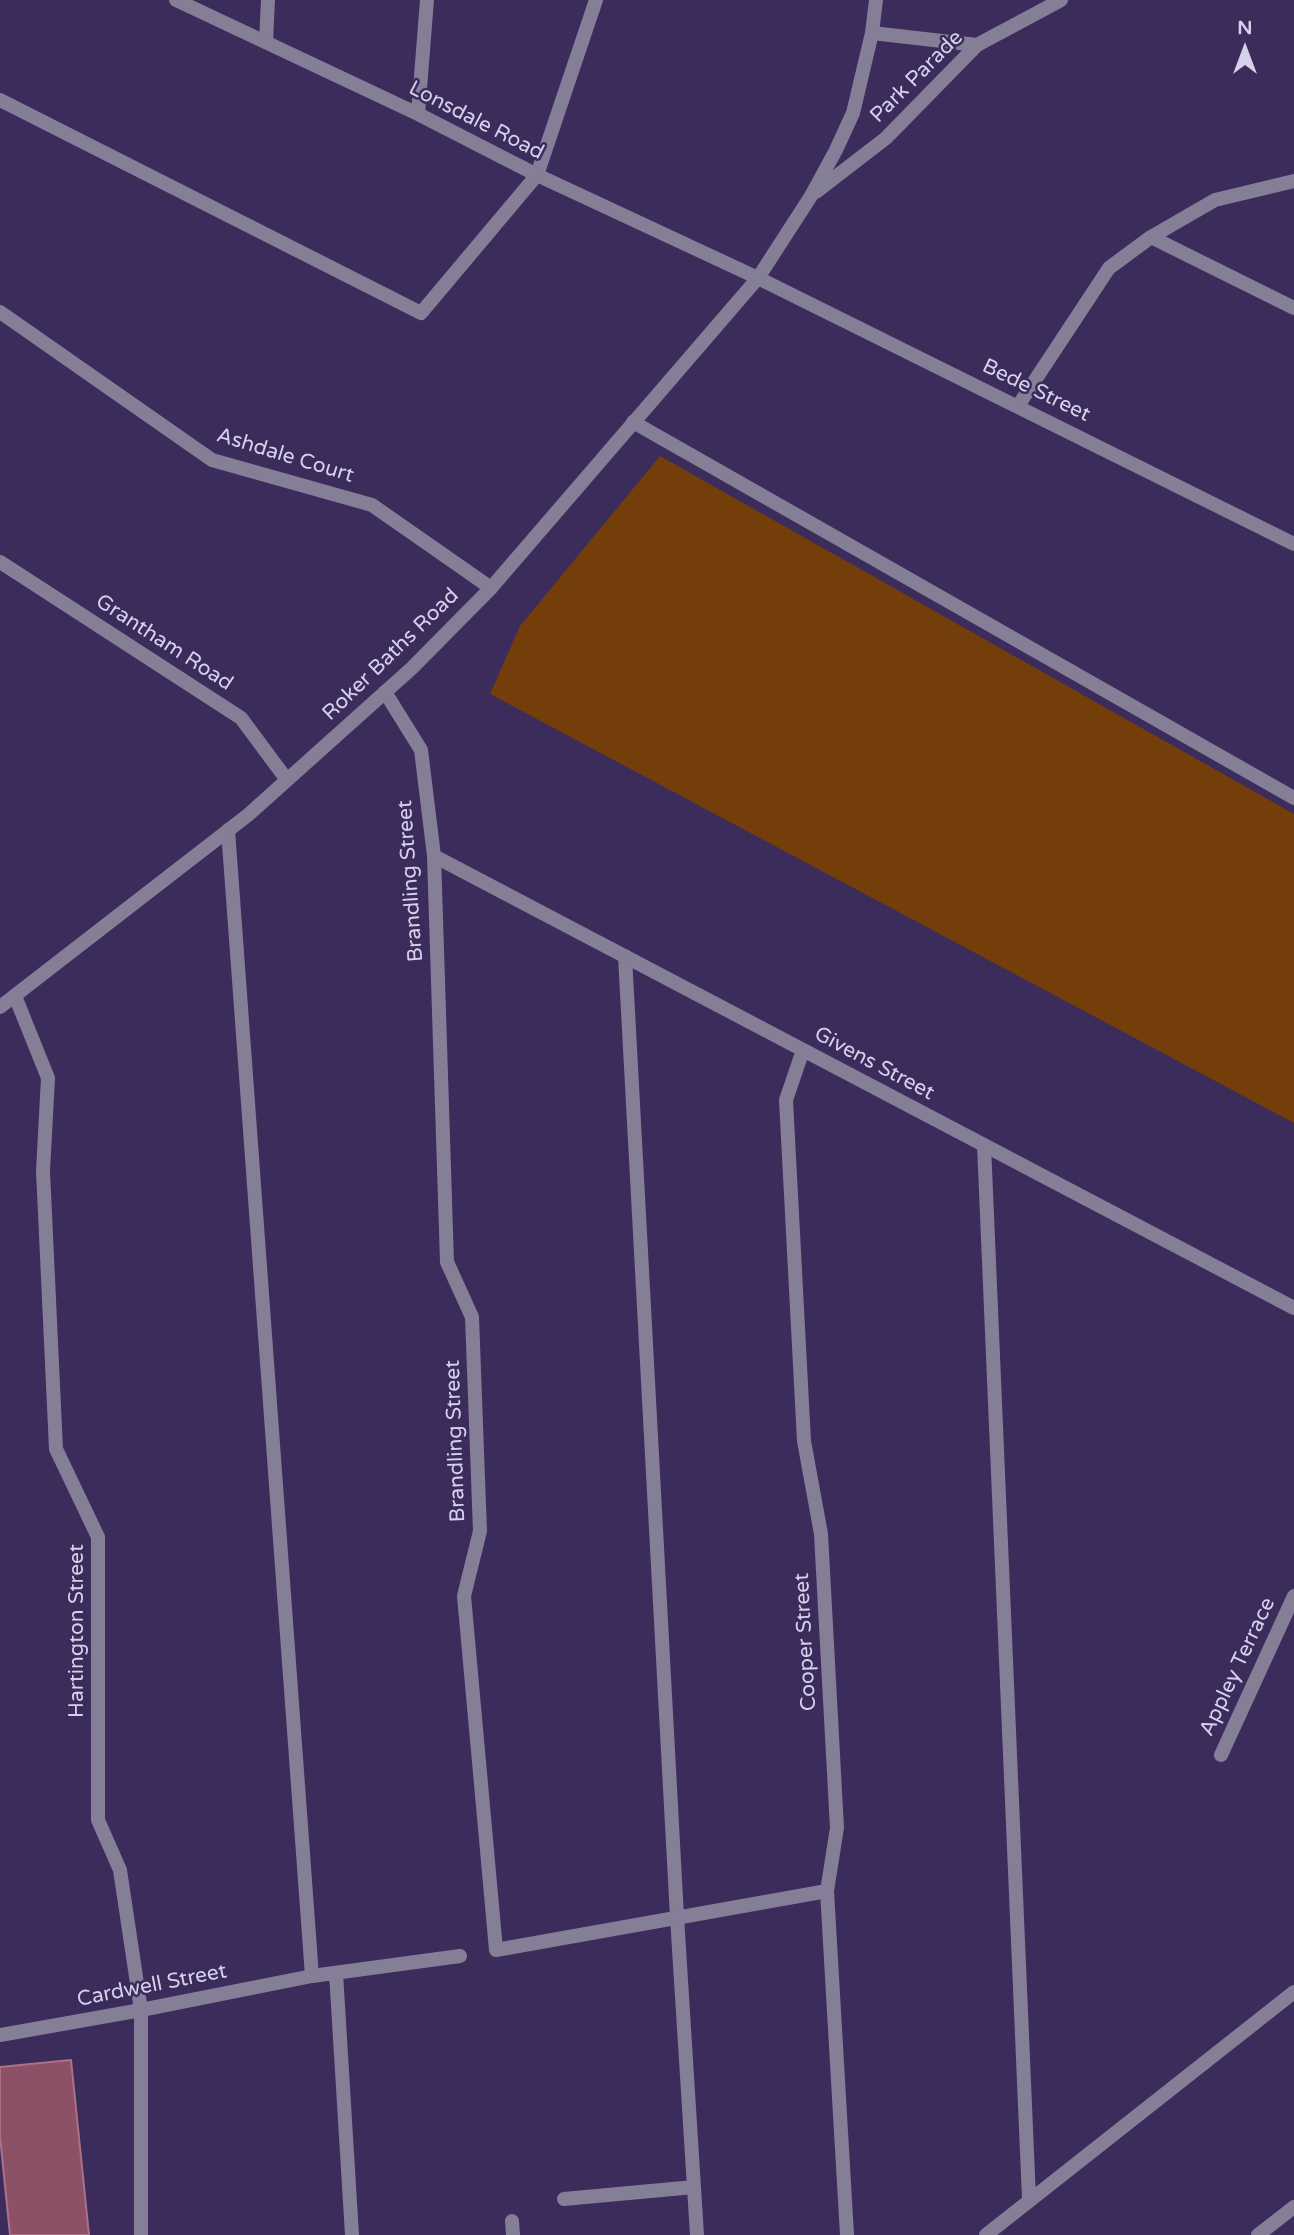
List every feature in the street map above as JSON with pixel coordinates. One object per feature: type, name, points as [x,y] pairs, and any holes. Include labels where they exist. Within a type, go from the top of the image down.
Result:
[{"type":"street","name":"Lonsdale Road","points":[[176,0],[418,114],[537,175],[758,278]]},
{"type":"street","points":[[265,42],[268,0]]},
{"type":"street","points":[[418,114],[427,0]]},
{"type":"street","points":[[0,100],[421,313],[537,175],[596,0]]},
{"type":"street","name":"Roker Baths Road","points":[[0,1007],[228,830],[412,668],[491,588],[758,278],[811,196],[853,113],[872,33],[876,0]]},
{"type":"street","name":"Park Parade","points":[[811,196],[887,138],[977,45],[1061,0]]},
{"type":"street","points":[[872,33],[977,45]]},
{"type":"street","points":[[1018,406],[1109,268],[1152,237],[1215,200],[1294,181]]},
{"type":"street","points":[[1152,237],[1294,308]]},
{"type":"street","name":"Bede Street","points":[[758,278],[1294,544]]},
{"type":"street","name":"Ashdale Court","points":[[0,312],[212,460],[372,505],[491,588]]},
{"type":"street","points":[[633,422],[1294,798]]},
{"type":"street","name":"Grantham Road","points":[[0,562],[242,718],[287,779]]},
{"type":"street","name":"Brandling Street","points":[[385,692],[421,750],[434,856],[447,1262],[472,1317],[480,1531],[464,1596],[496,1950],[827,1891]]},
{"type":"street","points":[[228,830],[312,1976]]},
{"type":"street","name":"Givens Street","points":[[434,856],[1294,1308]]},
{"type":"street","points":[[625,956],[697,2235]]},
{"type":"street","name":"Hartington Street","points":[[15,996],[48,1078],[43,1171],[56,1449],[99,1537],[99,1820],[120,1870],[141,2010],[141,2235]]},
{"type":"street","name":"Cooper Street","points":[[803,1050],[786,1100],[803,1441],[821,1534],[837,1828],[827,1891],[847,2235]]},
{"type":"street","points":[[984,1145],[1030,2199]]},
{"type":"street","name":"Appley Terrace","points":[[1221,1755],[1294,1596]]},
{"type":"street","name":"Cardwell Street","points":[[0,2035],[312,1976],[460,1956]]},
{"type":"street","points":[[335,1973],[352,2235]]},
{"type":"street","points":[[986,2235],[1294,1992]]},
{"type":"street","points":[[564,2199],[694,2187]]},
{"type":"street","points":[[1258,2235],[1294,2207]]},
{"type":"shaded area","points":[[660,456],[1294,814],[1294,1123],[490,694],[520,626]]},
{"type":"building","points":[[71,2060],[89,2235],[10,2235],[0,2136],[0,2067]]}]
